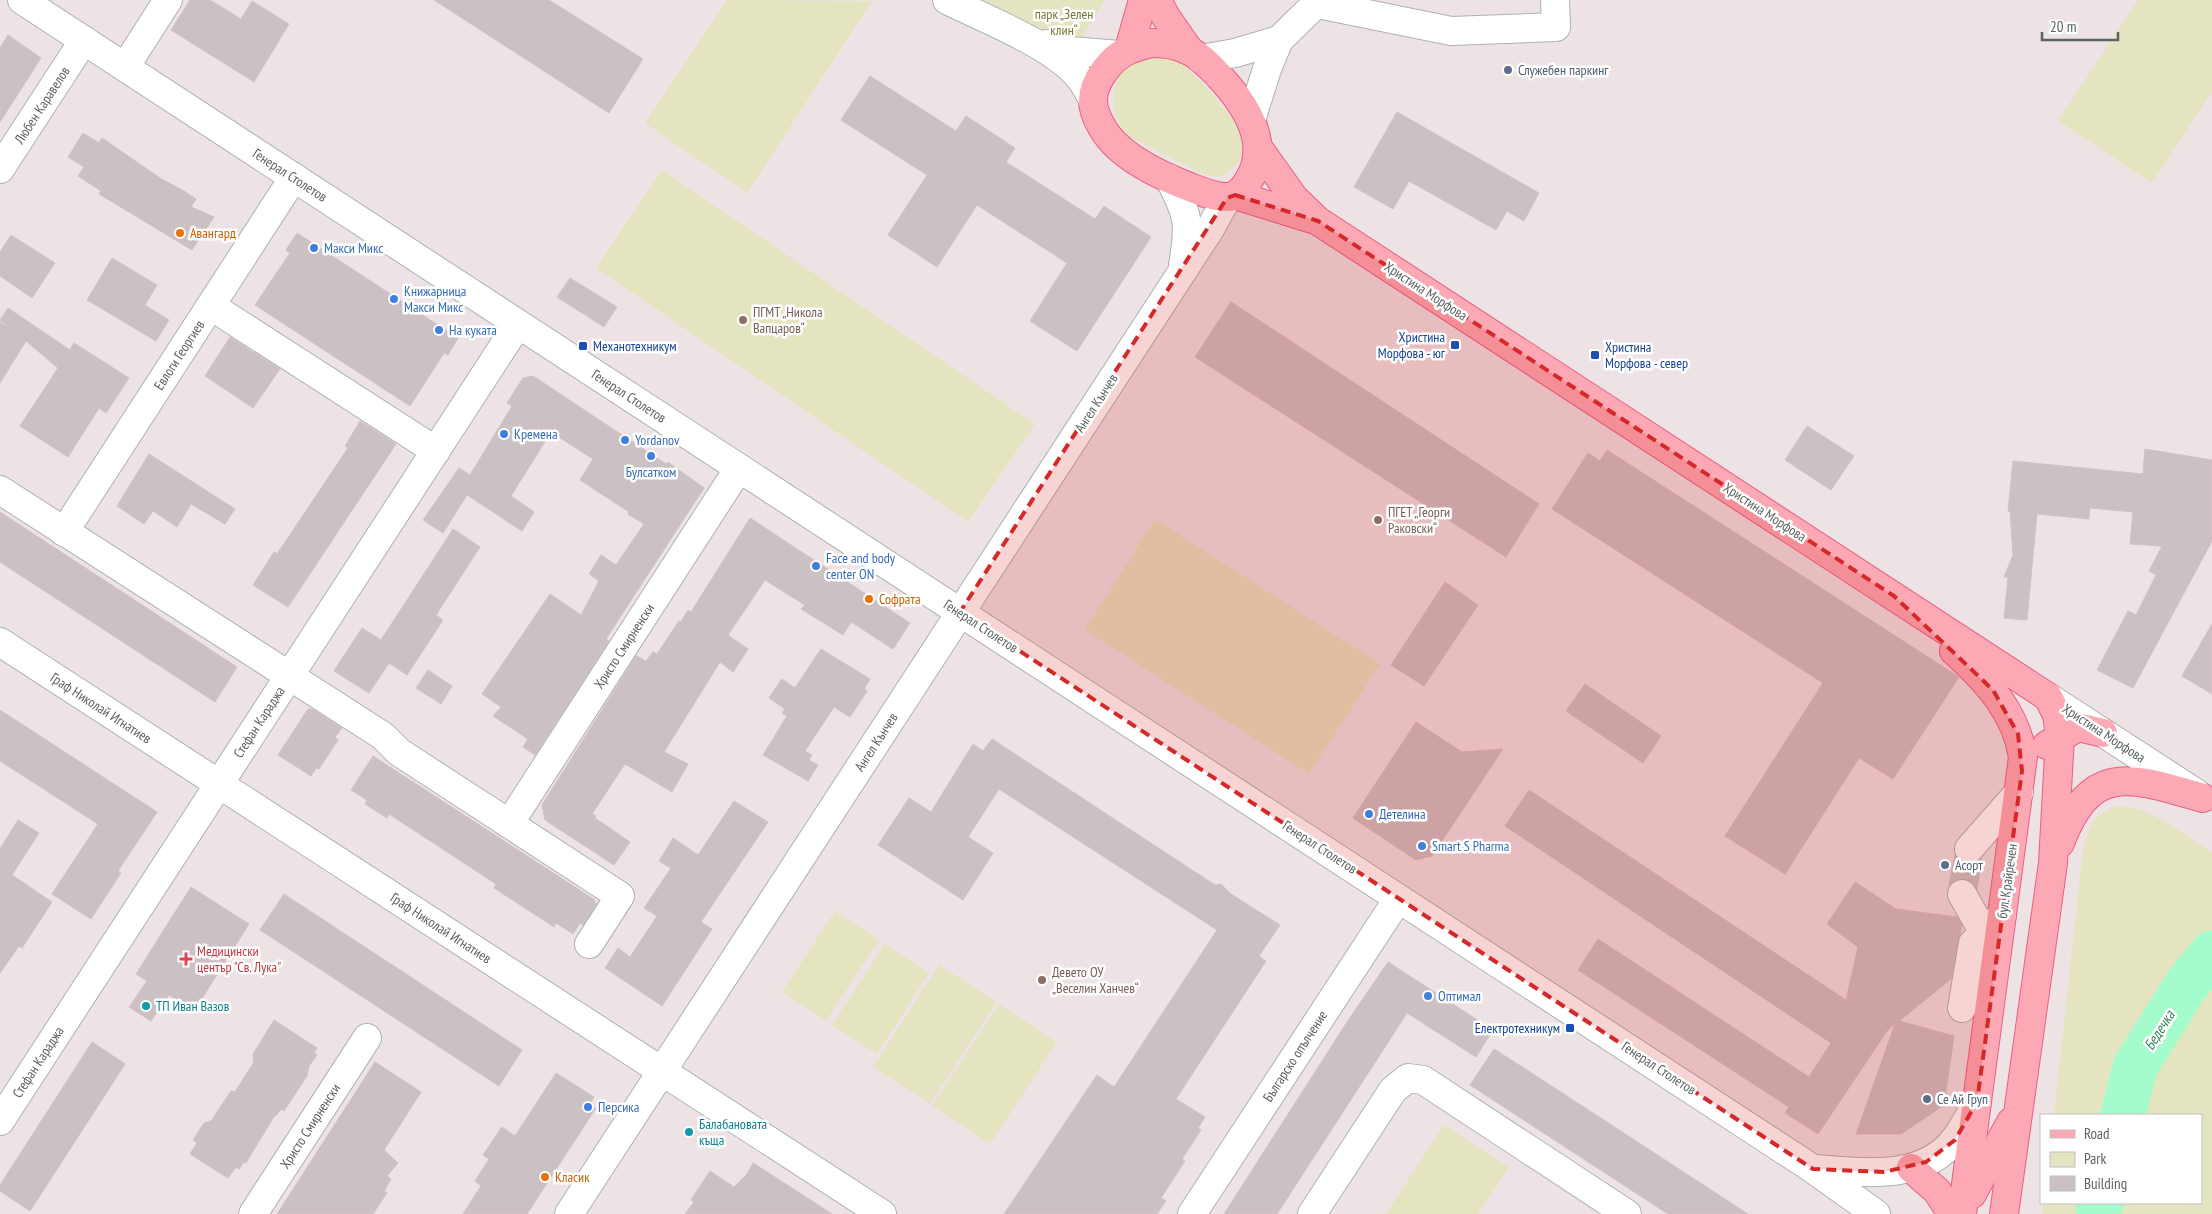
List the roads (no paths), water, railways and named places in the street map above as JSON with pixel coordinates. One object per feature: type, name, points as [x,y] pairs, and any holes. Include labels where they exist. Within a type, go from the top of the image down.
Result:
[{"type":"main road","points":[[1125,52],[1143,0]]},
{"type":"main road","points":[[1158,0],[1166,17],[1195,54],[1228,85],[1242,103],[1251,120],[1259,149],[1252,174],[1246,184],[1231,196],[1201,192],[1169,178],[1117,146],[1104,132],[1093,100],[1097,85],[1104,72],[1125,52],[1151,43],[1171,44],[1195,54]]},
{"type":"main road","name":"Христина Морфова","points":[[1259,149],[1294,198],[1318,221],[2048,697]]},
{"type":"main road","name":"Христина Морфова","points":[[1231,196],[1318,221]]},
{"type":"main road","name":"бул. Крайречен","points":[[1894,596],[1975,670],[1993,690],[2018,734],[2023,758],[1994,934],[1977,1102],[1959,1214]]},
{"type":"main road","points":[[2004,1214],[2053,864],[2060,736],[2058,715],[2048,697]]},
{"type":"main road","points":[[2020,781],[2035,756],[2060,736],[2078,727],[2103,733]]},
{"type":"main road","points":[[2053,864],[2069,819],[2076,807],[2095,790],[2108,784],[2131,780],[2145,782],[2208,801]]},
{"type":"main road","points":[[1912,1168],[1959,1214],[2018,1110]]},
{"type":"street","name":"Генерал Столетов","points":[[22,0],[1813,1169],[1876,1214]]},
{"type":"street","points":[[125,67],[168,0]]},
{"type":"street","points":[[947,0],[1027,40],[1065,62],[1080,78],[1093,100]]},
{"type":"street","points":[[1251,120],[1267,69],[1279,40],[1319,2],[1451,32],[1556,27],[1555,0]]},
{"type":"street","name":"Любен Каравелов","points":[[0,169],[84,40]]},
{"type":"street","points":[[1027,40],[1070,51],[1125,52]]},
{"type":"street","points":[[1195,54],[1235,53],[1279,40]]},
{"type":"street","name":"Евлоги Георгиев","points":[[64,532],[294,177]]},
{"type":"street","name":"Ангел Кънчев","points":[[1169,178],[1188,218],[1189,232],[1182,271]]},
{"type":"street","name":"Ангел Кънчев","points":[[569,1214],[1231,196]]},
{"type":"street","points":[[211,306],[436,451]]},
{"type":"street","name":"Стефан Караджа","points":[[0,1121],[518,324]]},
{"type":"street","name":"Христо Смирненски","points":[[509,824],[739,468]]},
{"type":"street","points":[[0,490],[383,736],[399,752],[620,896],[588,944]]},
{"type":"street","name":"Граф Николай Игнатиев","points":[[0,642],[882,1214]]},
{"type":"street","name":"Христина Морфова","points":[[2048,697],[2208,801]]},
{"type":"street","points":[[1969,849],[2020,781]]},
{"type":"street","points":[[1962,894],[1994,934],[1973,943],[1962,1008]]},
{"type":"street","name":"Българско опълчение","points":[[1192,1214],[1398,899]]},
{"type":"street","name":"Христо Смирненски","points":[[253,1214],[368,1038]]},
{"type":"street","points":[[1312,1214],[1393,1090],[1408,1078],[1423,1080],[1627,1214]]},
{"type":"street","points":[[1813,1169],[1884,1172],[1912,1168],[1936,1157],[1955,1140],[1977,1102]]},
{"type":"waterway","name":"Бедечка","points":[[2123,1114],[2135,1067],[2185,987],[2212,953]]},
{"type":"waterway","name":"Бедечка","points":[[2098,1214],[2101,1204]]},
{"type":"tunnel","points":[[1962,894],[1969,849]]},
{"type":"place","name":"Служебен паркинг","points":[[1508,70]]},
{"type":"place","name":"Авангард","points":[[180,233]]},
{"type":"place","name":"Макси Микс","points":[[314,248]]},
{"type":"place","name":"Книжарница Макси Микс","points":[[394,299]]},
{"type":"place","name":"ПГМТ „Никола Вапцаров“","points":[[743,320]]},
{"type":"place","name":"На куката","points":[[439,330]]},
{"type":"place","name":"Христина Морфова - юг","points":[[1455,345]]},
{"type":"place","name":"Механотехникум","points":[[583,346]]},
{"type":"place","name":"Христина Морфова - север","points":[[1595,355]]},
{"type":"place","name":"Кремена","points":[[504,434]]},
{"type":"place","name":"Yordanov","points":[[625,440]]},
{"type":"place","name":"Булсатком","points":[[651,456]]},
{"type":"place","name":"ПГЕТ „Георги Раковски“","points":[[1378,520]]},
{"type":"place","name":"Face and body center ON","points":[[816,566]]},
{"type":"place","name":"Софрата","points":[[869,599]]},
{"type":"place","name":"Детелина","points":[[1369,814]]},
{"type":"place","name":"Smart S Pharma","points":[[1422,846]]},
{"type":"place","name":"Асорт","points":[[1945,865]]},
{"type":"place","name":"Медицински център \"Св. Лука\"","points":[[186,959]]},
{"type":"place","name":"Девето ОУ „Веселин Ханчев“","points":[[1042,980]]},
{"type":"place","name":"Оптимал","points":[[1428,996]]},
{"type":"place","name":"ТП Иван Вазов","points":[[146,1006]]},
{"type":"place","name":"Електротехникум","points":[[1570,1028]]},
{"type":"place","name":"Се Ай Груп","points":[[1927,1099]]},
{"type":"place","name":"Персика","points":[[588,1107]]},
{"type":"place","name":"Балабановата къща","points":[[689,1132]]},
{"type":"place","name":"Класик","points":[[545,1177]]},
{"type":"park label","name":"парк „Зелен клин“","points":[[1064,22]]}]
